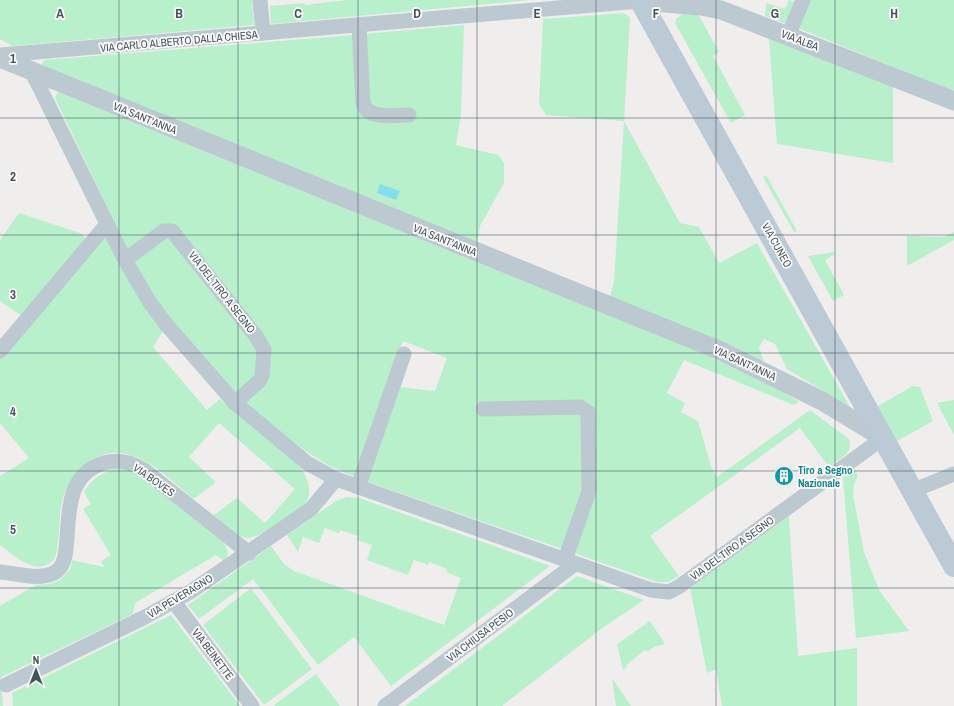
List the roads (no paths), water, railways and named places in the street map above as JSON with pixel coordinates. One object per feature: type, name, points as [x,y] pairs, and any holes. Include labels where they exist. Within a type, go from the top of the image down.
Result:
[{"type":"main road","name":"VIA CUNEO","points":[[640,1],[785,259],[882,438],[954,566]]},
{"type":"street","points":[[260,0],[263,34]]},
{"type":"street","points":[[788,36],[803,0]]},
{"type":"street","name":"VIA CARLO ALBERTO DALLA CHIESA","points":[[0,57],[640,1]]},
{"type":"street","name":"VIA ALBA","points":[[640,1],[667,1],[712,8],[954,101]]},
{"type":"street","points":[[359,26],[363,104],[365,109],[368,112],[377,115],[409,115]]},
{"type":"street","name":"VIA SANT'ANNA","points":[[0,57],[32,72],[720,351],[818,399],[882,438]]},
{"type":"street","name":"VIA DEL TIRO A SEGNO","points":[[32,72],[125,260],[149,301],[165,323],[220,388],[235,403],[308,463],[336,479],[651,590],[663,592],[675,590],[882,438]]},
{"type":"street","points":[[0,351],[107,224]]},
{"type":"street","name":"VIA DEL TIRO A SEGNO","points":[[125,260],[164,231],[172,231],[256,336],[264,350],[262,376],[259,381],[235,403]]},
{"type":"street","points":[[358,487],[404,354]]},
{"type":"street","points":[[483,408],[580,407],[588,412],[589,491],[570,562]]},
{"type":"street","name":"VIA BOVES","points":[[0,572],[44,575],[54,573],[60,568],[64,555],[70,503],[75,489],[88,473],[101,464],[109,462],[131,463],[144,470],[249,553]]},
{"type":"street","points":[[912,491],[954,474]]},
{"type":"street","name":"VIA PEVERAGNO","points":[[6,685],[174,602],[249,553],[311,509],[336,479]]},
{"type":"street","name":"VIA CHIUSA PESIO","points":[[385,706],[570,562]]},
{"type":"street","name":"VIA BEINETTE","points":[[174,602],[252,706]]},
{"type":"water","points":[[380,184],[400,191],[396,200],[377,193]]},
{"type":"place","name":"Tiro a Segno Nazionale","points":[[784,476]]}]
